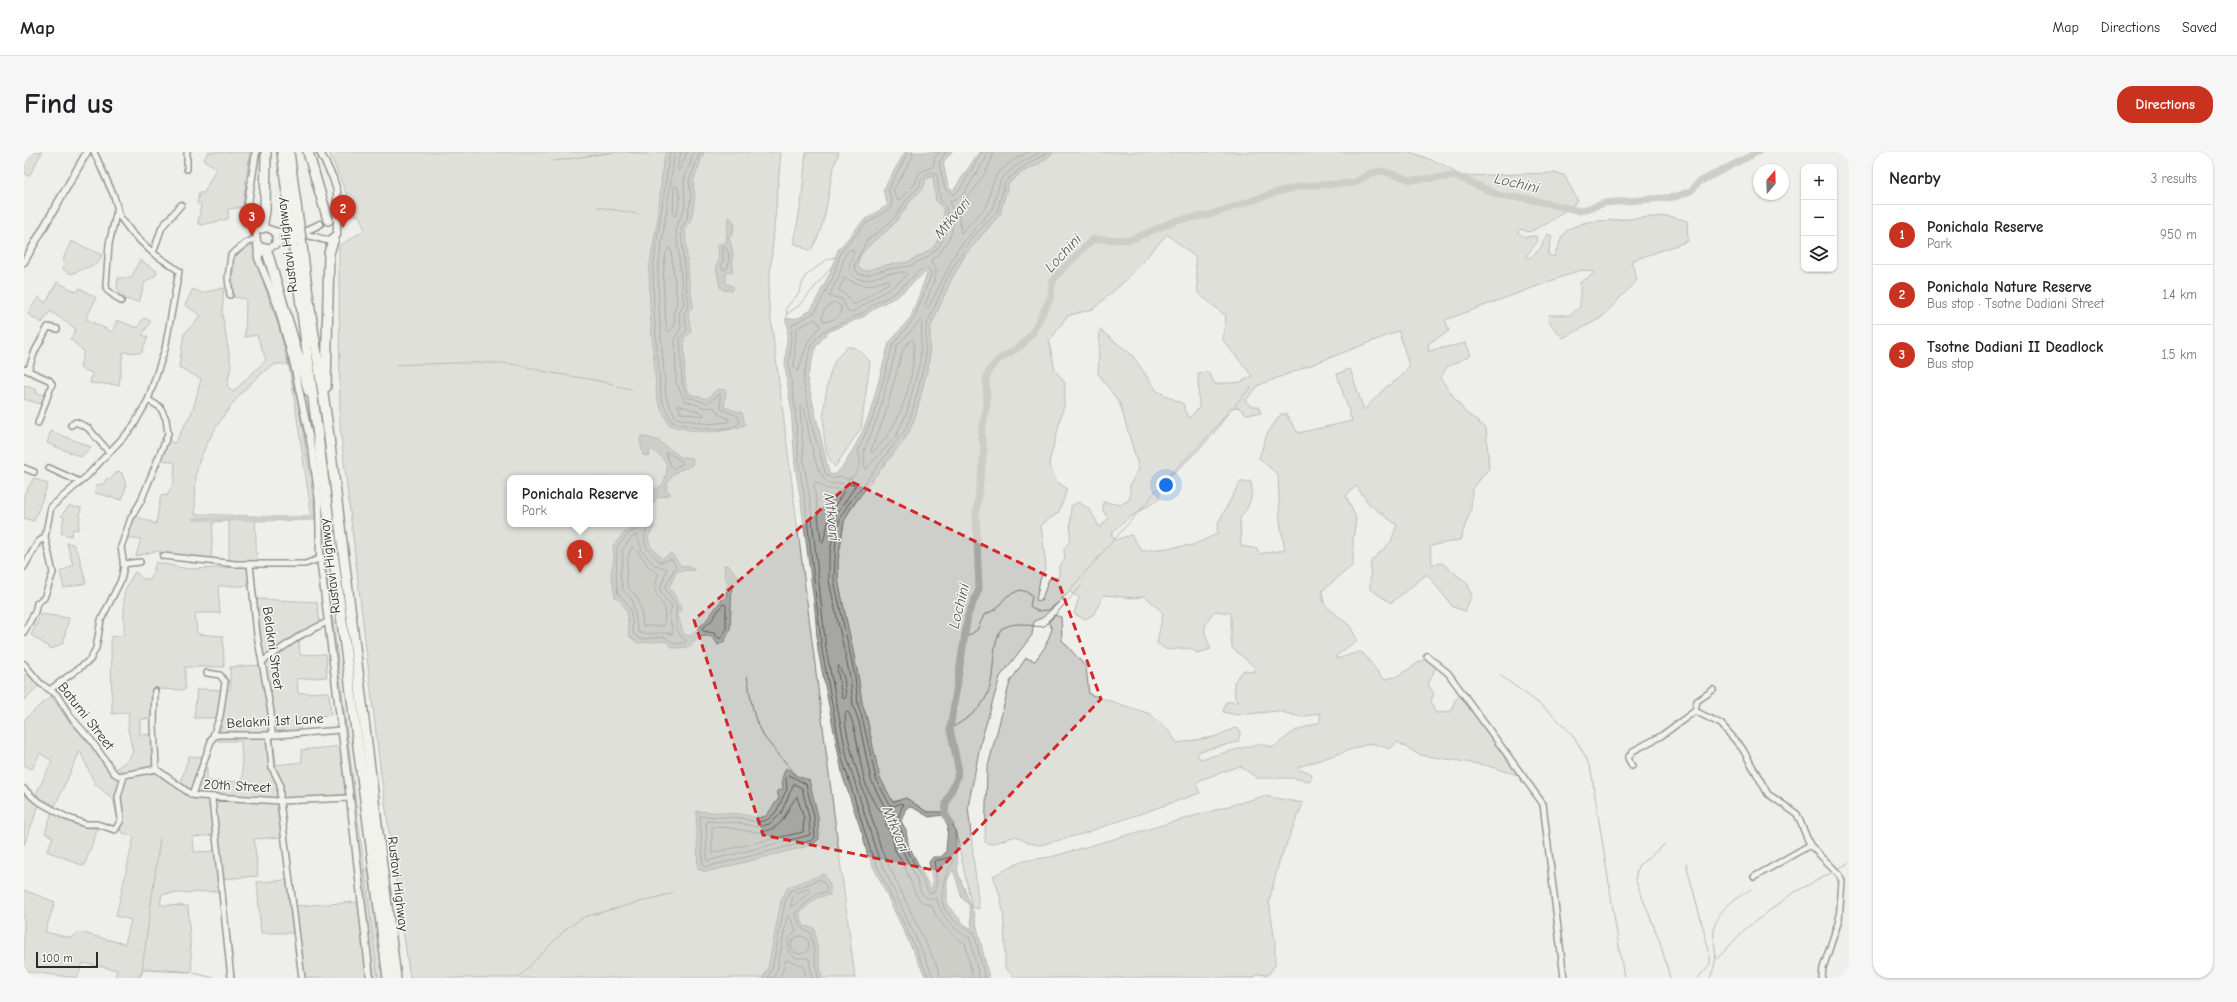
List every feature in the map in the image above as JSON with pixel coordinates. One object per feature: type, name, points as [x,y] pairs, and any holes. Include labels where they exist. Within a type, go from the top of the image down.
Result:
[{"type":"highway","points":[[259,234],[265,211],[266,152]]},
{"type":"highway","name":"Rustavi Highway","points":[[282,152],[328,428],[388,978]]},
{"type":"highway","name":"Rustavi Highway","points":[[290,152],[294,219]]},
{"type":"highway","points":[[308,152],[326,221]]},
{"type":"highway","points":[[328,428],[326,377],[329,253],[334,238]]},
{"type":"highway","name":"Rustavi Highway","points":[[298,244],[319,432],[360,732],[396,978]]},
{"type":"highway","points":[[265,248],[287,316],[319,432]]},
{"type":"street","points":[[24,262],[87,152]]},
{"type":"street","points":[[24,632],[35,612],[37,603],[44,598],[52,573],[45,537],[51,507],[80,482],[132,428],[148,400],[165,349],[179,271],[153,253],[132,233],[117,210],[114,196],[94,152]]},
{"type":"street","points":[[187,152],[187,169]]},
{"type":"street","points":[[256,152],[248,202],[251,216],[265,248]]},
{"type":"street","points":[[258,258],[265,248],[297,235],[307,235],[328,241],[334,238],[338,232],[338,205],[335,183],[320,152]]},
{"type":"street","points":[[153,253],[162,227],[182,205]]},
{"type":"street","points":[[321,238],[317,231],[338,205]]},
{"type":"street","points":[[117,210],[109,244],[106,286],[107,290],[121,301]]},
{"type":"street","points":[[230,295],[228,278],[231,255],[259,234],[270,228],[274,231],[296,233],[305,231],[326,221],[337,226]]},
{"type":"street","points":[[274,231],[276,237],[275,244]]},
{"type":"street","points":[[259,234],[258,258],[277,304],[294,365],[308,428],[319,501],[320,558],[340,730],[350,798],[370,978]]},
{"type":"street","points":[[38,423],[52,384],[49,380],[26,370],[40,340],[48,328],[57,328]]},
{"type":"street","points":[[51,689],[90,660],[96,648],[101,620],[122,580],[124,572],[121,547],[131,518],[141,501],[168,434],[166,419],[160,407],[148,400]]},
{"type":"street","points":[[71,425],[76,422],[83,425],[109,452]]},
{"type":"street","points":[[24,468],[34,472]]},
{"type":"street","points":[[49,468],[80,482]]},
{"type":"street","points":[[24,567],[38,542],[45,537]]},
{"type":"street","points":[[163,556],[188,560],[250,564],[305,564],[316,560]]},
{"type":"street","points":[[123,564],[140,562]]},
{"type":"street","name":"Belakni Street","points":[[250,564],[257,635],[271,712],[272,768],[280,784],[280,800],[302,978]]},
{"type":"street","points":[[262,661],[301,635],[328,622]]},
{"type":"street","points":[[1427,656],[1448,673],[1544,804],[1564,978]]},
{"type":"street","name":"Batumi Street","points":[[24,664],[40,683],[51,689],[114,773],[124,776]]},
{"type":"street","points":[[192,795],[220,716],[225,682],[220,675],[206,673]]},
{"type":"street","points":[[1632,766],[1628,758],[1633,751],[1661,736],[1695,711],[1697,701],[1713,690]]},
{"type":"street","points":[[24,789],[36,800],[66,817],[85,824],[97,824],[115,830],[121,820],[118,797],[124,776],[156,769],[154,725],[156,691]]},
{"type":"street","points":[[1695,711],[1721,724],[1742,748],[1768,794],[1797,814],[1810,845],[1835,868],[1842,881],[1837,930],[1823,968],[1822,978]]},
{"type":"street","name":"Belakni 1st Lane","points":[[211,739],[217,735],[271,735],[340,730]]},
{"type":"street","name":"20th Street","points":[[156,769],[192,795],[280,800],[350,798]]},
{"type":"street","points":[[209,797],[212,799],[231,978]]},
{"type":"street","points":[[1754,877],[1810,845]]},
{"type":"highlighted area","points":[[852,482],[1058,581],[1101,699],[938,871],[763,835],[694,620]]},
{"type":"shaded area","points":[[24,152],[42,152],[29,176],[24,173]]},
{"type":"shaded area","points":[[208,152],[250,152],[243,207],[228,209],[228,219],[202,225],[198,223],[201,205],[197,203],[199,193],[204,193],[216,168],[204,160]]},
{"type":"shaded area","points":[[329,152],[781,152],[768,296],[855,978],[410,978],[380,767],[340,427],[339,246],[365,230],[359,215],[356,216]]},
{"type":"shaded area","points":[[806,152],[839,152],[832,177],[825,215],[817,239],[810,251],[794,243],[802,197]]},
{"type":"shaded area","points":[[1054,152],[1410,152],[1442,164],[1461,176],[1554,173],[1564,175],[1578,201],[1548,223],[1529,232],[1520,229],[1517,232],[1525,237],[1536,236],[1538,241],[1526,256],[1530,258],[1540,249],[1547,234],[1552,236],[1548,255],[1554,257],[1562,237],[1568,229],[1586,222],[1668,216],[1687,221],[1688,241],[1631,261],[1637,280],[1601,318],[1563,338],[1548,321],[1549,315],[1570,315],[1580,307],[1580,283],[1596,272],[1581,270],[1445,320],[1449,331],[1429,343],[1428,351],[1466,343],[1471,355],[1447,367],[1440,378],[1465,412],[1486,428],[1489,468],[1472,490],[1471,509],[1460,540],[1430,546],[1432,564],[1442,563],[1467,583],[1472,595],[1465,611],[1453,607],[1427,574],[1391,603],[1370,589],[1371,561],[1391,542],[1397,525],[1370,505],[1356,486],[1346,496],[1356,518],[1353,540],[1353,565],[1322,591],[1324,604],[1350,626],[1357,640],[1336,656],[1337,659],[1359,652],[1363,653],[1383,679],[1396,677],[1428,657],[1436,667],[1428,684],[1434,694],[1431,701],[1435,713],[1452,711],[1454,701],[1461,695],[1521,776],[1485,765],[1420,755],[1397,742],[1390,749],[1371,743],[1298,767],[1299,770],[1309,772],[1312,776],[1310,781],[1292,778],[1257,778],[1240,766],[1200,780],[1196,785],[1200,793],[1082,834],[1040,845],[1028,843],[1016,836],[991,844],[985,842],[987,770],[1010,682],[1026,658],[1035,661],[1045,647],[1052,629],[1048,621],[1054,615],[1061,617],[1062,640],[1086,667],[1089,694],[1150,714],[1170,732],[1177,743],[1214,737],[1235,728],[1241,731],[1238,742],[1200,751],[1197,756],[1201,759],[1257,744],[1274,747],[1293,732],[1320,722],[1320,713],[1301,717],[1278,711],[1238,715],[1223,712],[1226,702],[1238,702],[1235,698],[1234,682],[1244,670],[1253,672],[1255,667],[1232,648],[1231,613],[1215,611],[1207,621],[1205,625],[1205,633],[1211,649],[1197,653],[1190,648],[1167,650],[1157,643],[1163,613],[1145,596],[1135,598],[1104,595],[1093,615],[1085,619],[1074,614],[1079,597],[1070,592],[1042,618],[1034,621],[1032,635],[1000,677],[981,741],[968,807],[979,909],[972,907],[955,829],[950,816],[943,812],[927,812],[906,798],[894,802],[892,801],[880,778],[862,703],[858,675],[838,580],[838,561],[845,518],[868,484],[902,444],[909,432],[916,414],[929,362],[930,328],[951,280],[965,255],[1000,214],[1008,184],[1022,172],[1039,164]],"holes":[[[1167,234],[1195,257],[1198,293],[1226,316],[1223,340],[1252,376],[1241,382],[1215,384],[1208,372],[1198,373],[1199,408],[1189,418],[1183,404],[1157,391],[1132,355],[1100,330],[1098,373],[1120,404],[1139,469],[1130,485],[1130,499],[1121,505],[1103,502],[1103,511],[1108,518],[1100,528],[1090,510],[1079,502],[1071,506],[1070,541],[1064,549],[1065,559],[1059,566],[1059,577],[1049,579],[1041,601],[1036,600],[1040,580],[1046,566],[1041,525],[1059,512],[1067,489],[1056,481],[1049,463],[1064,405],[1065,383],[1055,370],[1049,342],[1067,316],[1093,309],[1126,280]],[[1399,331],[1409,366],[1400,378],[1386,387],[1364,410],[1350,369],[1337,374],[1352,421],[1298,433],[1286,414],[1281,414],[1267,434],[1259,458],[1278,475],[1280,521],[1285,550],[1259,554],[1257,549],[1241,546],[1240,518],[1250,501],[1252,492],[1251,482],[1240,482],[1218,523],[1217,534],[1193,545],[1142,551],[1131,535],[1115,540],[1111,534],[1127,519],[1159,499],[1160,484],[1189,459],[1209,439],[1225,418],[1229,408],[1238,407],[1246,414],[1261,413],[1258,406],[1251,406],[1245,401],[1259,385]]]},
{"type":"shaded area","points":[[933,176],[936,201],[943,208],[945,226],[935,246],[924,254],[908,262],[886,265],[865,271],[859,269],[858,263],[864,251],[894,224],[912,199],[923,188],[925,179]]},
{"type":"shaded area","points":[[71,241],[102,255],[98,263],[71,274],[63,269],[64,257]]},
{"type":"shaded area","points":[[254,243],[265,270],[298,393],[312,469],[317,520],[255,521],[257,562],[190,563],[191,559],[156,551],[136,556],[141,539],[126,539],[135,516],[156,524],[161,495],[167,496],[174,482],[175,463],[159,459],[166,450],[168,441],[175,443],[193,410],[201,379],[179,367],[184,334],[201,316],[185,305],[193,289],[202,293],[224,288],[222,313],[231,366],[227,386],[233,392],[266,360],[257,335],[245,337],[246,299],[233,297],[233,257]],"holes":[[[276,364],[289,364],[312,518],[195,514],[197,467],[212,435],[220,421],[241,394],[252,382]],[[229,521],[229,560],[211,560],[213,522]]]},
{"type":"shaded area","points":[[140,260],[157,271],[156,275],[145,282],[139,302],[125,299],[117,288],[118,278],[131,278]]},
{"type":"shaded area","points":[[57,282],[77,292],[80,288],[96,298],[86,319],[112,332],[117,320],[137,328],[144,318],[151,321],[142,335],[148,337],[141,353],[123,352],[119,385],[90,383],[92,373],[80,368],[84,351],[70,339],[76,329],[50,311],[42,323],[28,314],[38,297],[46,303]]},
{"type":"shaded area","points":[[847,347],[857,349],[863,353],[870,362],[861,428],[835,467],[829,458],[825,446],[825,399],[831,371],[835,361]]},
{"type":"shaded area","points":[[24,385],[37,390],[36,393],[47,396],[44,405],[24,399]]},
{"type":"shaded area","points":[[51,431],[91,447],[81,457],[47,443]]},
{"type":"shaded area","points":[[118,471],[122,473],[126,486],[122,500],[95,493],[96,485],[103,484],[107,478],[110,480]]},
{"type":"shaded area","points":[[34,478],[48,484],[34,521],[24,518],[24,495]]},
{"type":"shaded area","points":[[69,506],[81,508],[78,530],[73,529],[71,536],[61,533],[64,517],[61,516]]},
{"type":"shaded area","points":[[67,543],[73,544],[79,556],[86,583],[64,588],[60,572],[73,565]]},
{"type":"shaded area","points":[[156,562],[187,569],[248,567],[250,586],[218,586],[220,613],[195,613],[197,634],[223,636],[224,667],[185,667],[185,690],[158,689],[156,718],[140,719],[140,735],[154,734],[152,767],[125,772],[117,768],[129,759],[133,752],[128,729],[129,712],[112,714],[111,637],[124,635],[124,592],[134,573],[136,572],[142,579],[151,579]]},
{"type":"shaded area","points":[[256,599],[317,602],[321,628],[299,641],[300,655],[326,654],[327,677],[297,679],[298,693],[329,692],[331,715],[299,717],[301,737],[273,738],[276,765],[302,762],[301,750],[341,746],[348,792],[343,795],[277,799],[216,796],[193,793],[180,784],[189,756],[207,757],[207,781],[243,782],[241,741],[218,741],[223,718],[194,718],[197,689],[230,690],[230,667],[265,665]]},
{"type":"shaded area","points":[[41,614],[69,618],[63,643],[52,649],[31,635]]},
{"type":"shaded area","points":[[28,672],[38,686],[24,700],[24,676]]},
{"type":"shaded area","points":[[51,696],[68,720],[119,777],[155,771],[191,796],[210,800],[215,835],[193,837],[194,852],[216,851],[220,891],[162,894],[160,905],[188,906],[192,972],[145,968],[139,978],[115,978],[117,970],[83,963],[77,978],[24,971],[24,890],[55,902],[45,932],[71,938],[79,932],[125,944],[131,920],[116,916],[134,837],[121,832],[113,799],[95,784],[80,751],[55,806],[40,798],[36,794],[52,761],[40,753],[32,769],[24,765],[24,720]]},
{"type":"shaded area","points":[[24,791],[39,805],[24,845]]},
{"type":"shaded area","points":[[1264,796],[1303,803],[1279,862],[1269,901],[1275,943],[1275,965],[1268,975],[1257,974],[1253,978],[1016,978],[1005,968],[1003,909],[993,876],[1023,861],[1051,857]]},
{"type":"shaded area","points":[[213,800],[278,801],[283,837],[254,839],[258,876],[222,879]]},
{"type":"shaded area","points":[[52,812],[81,826],[98,828],[84,866],[47,851],[53,837],[45,833]]},
{"type":"shaded area","points":[[371,869],[386,978],[374,978],[361,871]]},
{"type":"shaded area","points":[[287,880],[295,933],[261,933],[257,882]]},
{"type":"shaded area","points":[[358,902],[367,978],[303,978],[295,906]]},
{"type":"water","points":[[666,152],[704,152],[693,182],[695,197],[691,220],[685,230],[689,280],[693,306],[688,314],[691,332],[684,338],[685,382],[690,394],[707,399],[717,389],[726,390],[724,407],[742,413],[745,425],[735,428],[716,432],[707,432],[688,430],[669,425],[657,399],[650,311],[649,269],[658,217],[663,163]]},
{"type":"water","name":"Mtkvari","points":[[905,152],[952,152],[943,162],[948,187],[953,191],[979,152],[1054,152],[1039,164],[1022,172],[1008,184],[1000,214],[965,255],[951,280],[930,328],[929,362],[916,414],[909,432],[850,509],[843,524],[838,561],[838,580],[858,675],[862,703],[880,778],[893,802],[906,798],[927,812],[943,812],[955,829],[958,873],[974,914],[989,978],[926,978],[867,853],[863,836],[843,777],[818,650],[815,610],[795,465],[791,407],[785,366],[788,326],[785,319],[799,318],[811,310],[829,275],[838,250],[863,221],[888,205],[883,190]],"holes":[[[933,176],[936,201],[943,208],[945,226],[935,246],[924,254],[908,262],[886,265],[865,271],[859,269],[858,263],[864,251],[894,224],[912,199],[923,188],[925,179]],[[925,272],[927,274],[911,317],[889,343],[870,413],[861,435],[846,462],[837,473],[832,475],[829,473],[807,378],[816,346],[828,332],[865,316],[876,307],[898,296]],[[912,807],[929,817],[943,815],[948,826],[946,852],[941,857],[933,857],[929,862],[933,883],[931,890],[908,844],[906,830],[901,821],[906,808]],[[953,869],[962,898],[969,905],[972,926],[970,928],[965,925],[947,905],[947,881]]]},
{"type":"water","points":[[730,217],[735,224],[732,235],[729,237],[733,253],[732,272],[726,273],[726,283],[734,287],[732,291],[723,290],[720,287],[716,266],[719,260],[718,245],[726,242],[728,220]]},
{"type":"water","points":[[641,436],[657,440],[681,457],[693,458],[692,466],[675,473],[669,480],[666,489],[671,494],[657,498],[653,503],[653,490],[662,486],[667,470],[665,462],[653,450],[649,450],[650,456],[643,455],[640,440]]},
{"type":"water","points":[[653,524],[654,527],[648,537],[650,546],[662,559],[671,553],[681,566],[692,567],[694,570],[677,571],[669,587],[682,606],[678,616],[684,635],[691,636],[707,620],[719,603],[727,595],[726,588],[729,583],[725,578],[724,565],[728,565],[740,579],[732,582],[730,630],[724,642],[718,645],[713,637],[702,636],[690,647],[673,648],[665,641],[638,643],[629,636],[627,614],[623,605],[615,597],[611,573],[614,559],[613,546],[628,529],[632,527],[653,527]]},
{"type":"water","points":[[786,768],[797,776],[809,780],[818,816],[819,839],[812,845],[706,872],[698,869],[696,811],[741,814],[758,818],[766,816],[779,798],[777,791],[783,789],[782,778]]},
{"type":"water","points":[[824,874],[830,885],[830,895],[818,897],[799,913],[804,926],[814,928],[822,978],[763,978],[768,968],[781,901],[788,887]]},
{"type":"waterway","points":[[245,203],[244,195],[251,152]]},
{"type":"waterway","points":[[554,161],[615,152]]},
{"type":"waterway","points":[[629,152],[649,155]]},
{"type":"waterway","name":"Lochini","points":[[949,822],[945,813],[946,803],[957,778],[958,767],[950,729],[968,615],[979,589],[976,516],[984,450],[981,434],[987,404],[986,378],[990,369],[997,361],[1022,345],[1032,333],[1051,297],[1052,284],[1057,275],[1093,239],[1130,240],[1177,220],[1209,215],[1277,192],[1302,186],[1354,183],[1371,173],[1382,171],[1411,180],[1456,176],[1501,196],[1524,198],[1580,211],[1605,203],[1675,197],[1691,191],[1699,182],[1758,152]]},
{"type":"waterway","points":[[246,206],[251,238]]},
{"type":"waterway","points":[[598,207],[638,214]]},
{"type":"waterway","points":[[253,244],[255,252]]},
{"type":"waterway","points":[[787,317],[786,308],[799,293],[805,276],[828,259],[835,257]]},
{"type":"waterway","points":[[256,261],[278,324],[298,403],[310,476]]},
{"type":"waterway","points":[[787,314],[801,304],[832,266]]},
{"type":"waterway","points":[[396,365],[506,363],[613,384]]},
{"type":"waterway","points":[[617,386],[631,389]]},
{"type":"waterway","points":[[965,638],[977,630],[984,615],[996,609],[1007,596],[1020,590],[1030,593],[1032,597],[1030,606],[1037,611],[1049,610],[1059,602],[1148,501],[1165,479],[1198,447],[1251,387]]},
{"type":"waterway","points":[[311,482],[315,518]]},
{"type":"waterway","points":[[194,519],[315,518]]},
{"type":"waterway","points":[[323,541],[378,978]]},
{"type":"waterway","points":[[950,729],[969,716],[982,704],[990,688],[995,647],[1001,629],[1014,624],[1039,627],[1045,626],[1081,586]]},
{"type":"waterway","points":[[1500,675],[1541,705],[1565,727],[1576,740],[1591,771],[1624,978]]},
{"type":"waterway","points":[[747,676],[757,724],[765,738],[795,774]]},
{"type":"waterway","points":[[160,838],[142,970],[190,972],[214,978]]},
{"type":"waterway","points":[[1665,844],[1638,866],[1635,879],[1660,942],[1670,978]]},
{"type":"waterway","points":[[1686,863],[1710,955],[1710,964],[1698,978]]},
{"type":"waterway","points":[[1837,869],[1849,863]]},
{"type":"waterway","points":[[1717,959],[1744,930],[1793,893],[1833,872]]},
{"type":"waterway","points":[[1710,978],[1715,964],[1714,929],[1716,922],[1723,910],[1728,905],[1751,889]]},
{"type":"waterway","points":[[518,978],[567,928],[584,917],[673,893]]},
{"type":"waterway","points":[[138,978],[142,971]]},
{"type":"place","name":"Ponichala Nature Reserve","points":[[343,228]]},
{"type":"place","name":"Tsotne Dadiani II Deadlock","points":[[252,236]]},
{"type":"place","name":"Ponichala Reserve","points":[[580,573]]}]
